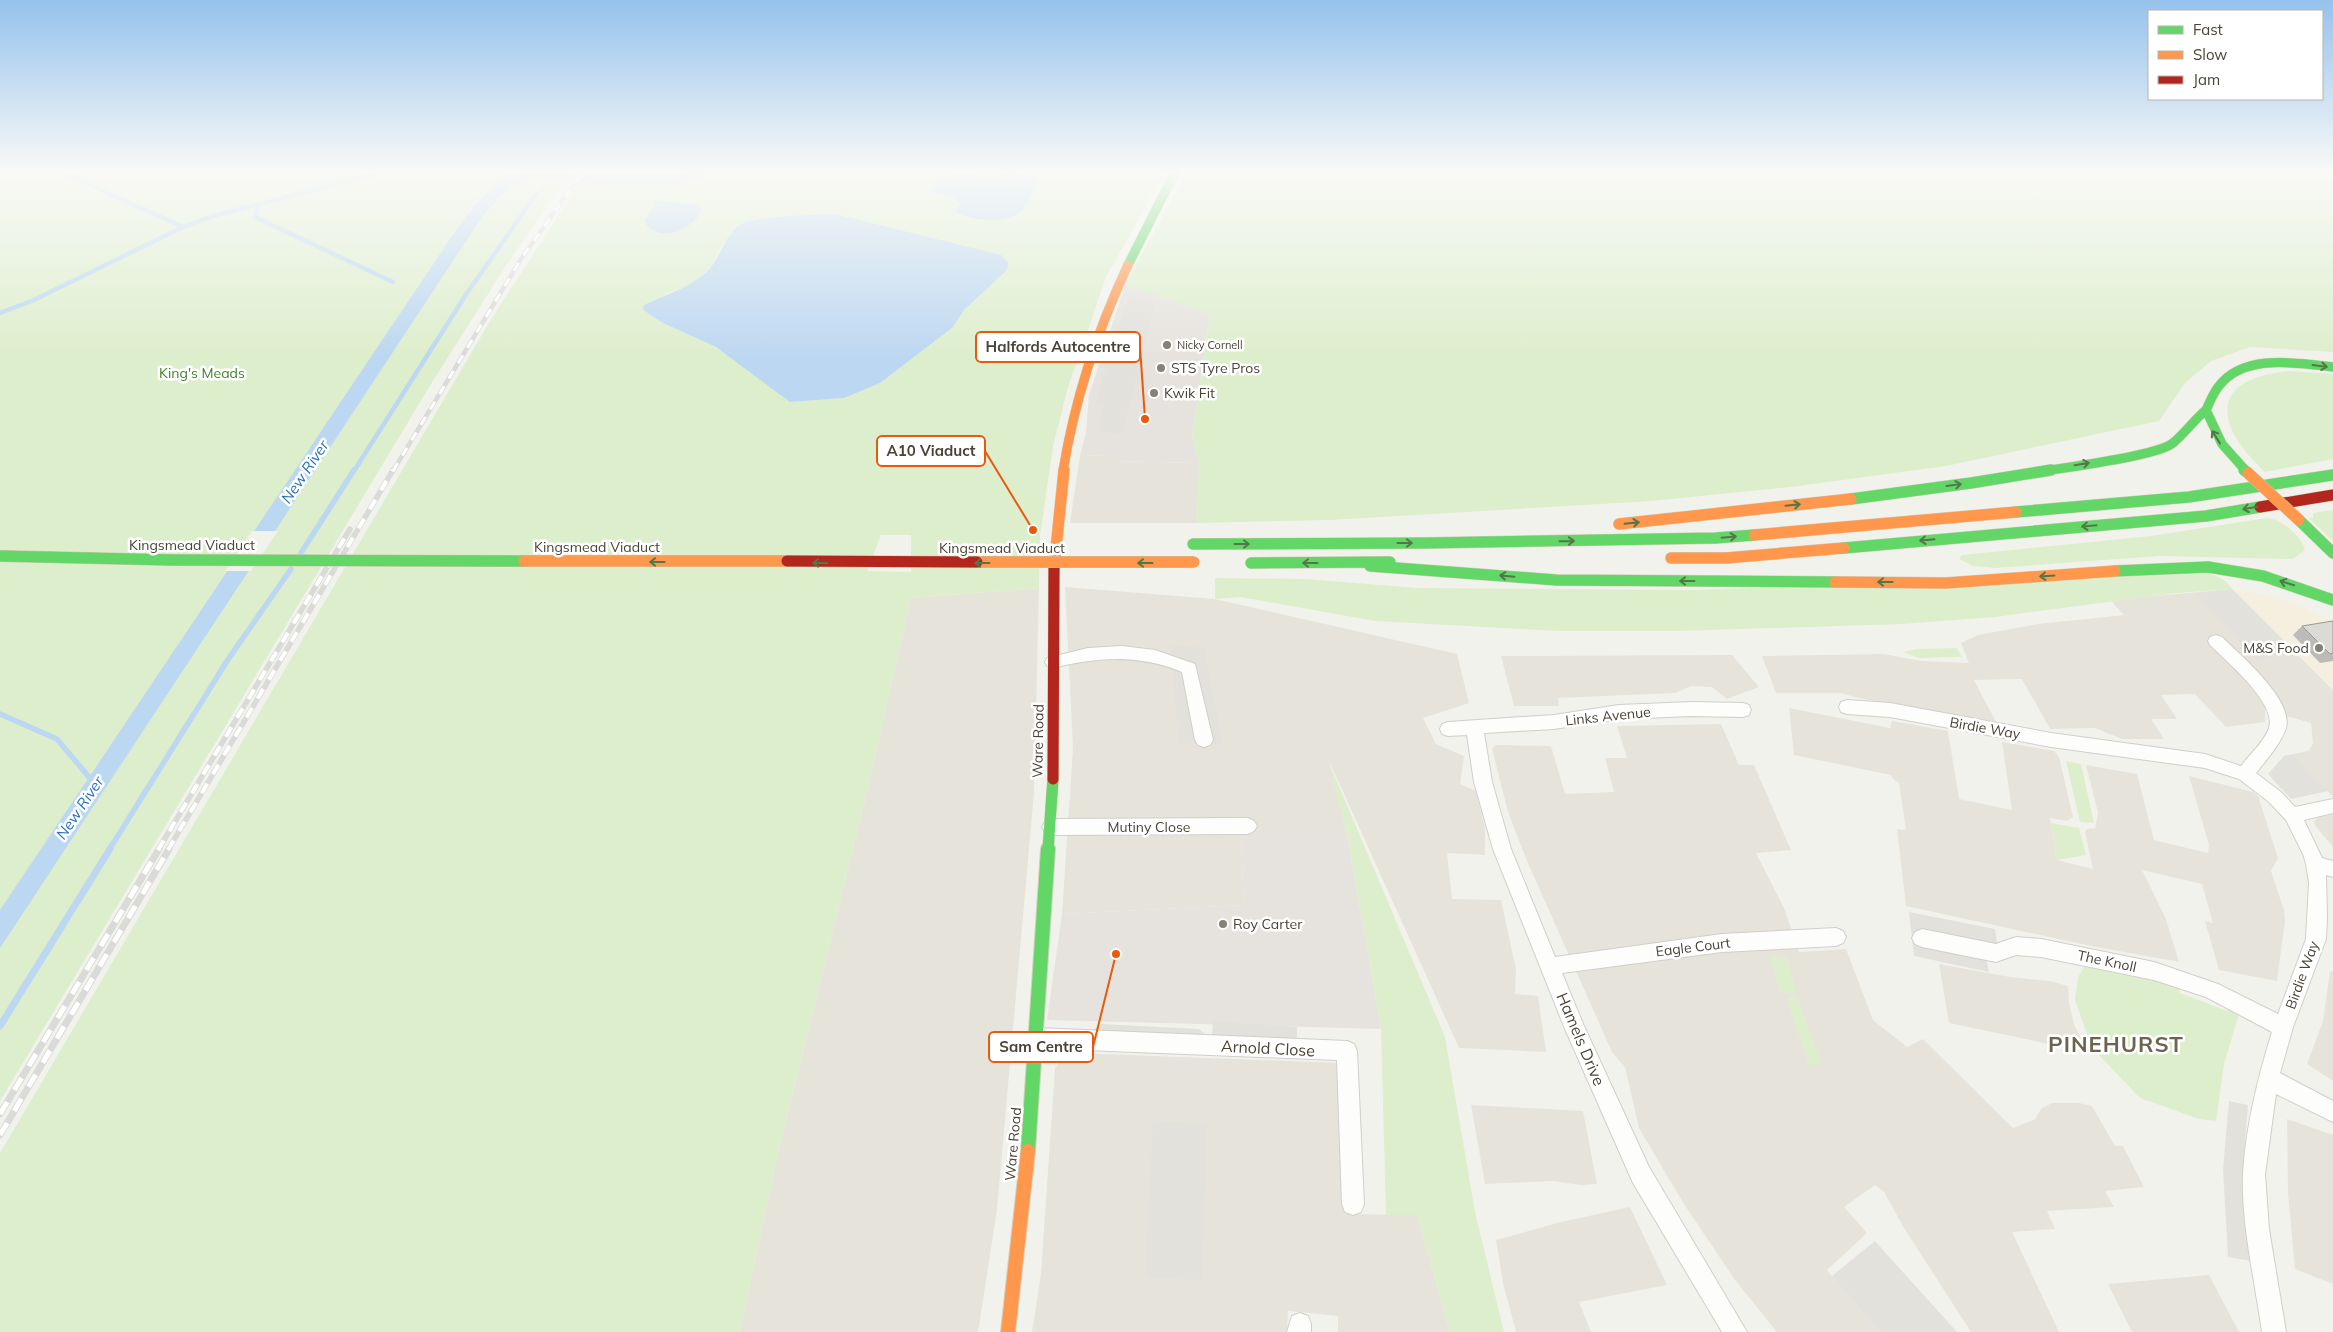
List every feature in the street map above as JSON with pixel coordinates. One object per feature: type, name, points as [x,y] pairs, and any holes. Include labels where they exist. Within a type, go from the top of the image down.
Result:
[{"type":"main road","name":"Ware Road","points":[[1008,1332],[1022,1213],[1054,765],[1053,606],[1056,527],[1066,453],[1084,376],[1118,283],[1143,234]]},
{"type":"main road","points":[[1612,525],[1859,498],[1970,483],[2138,455],[2172,444],[2192,421],[2206,410],[2221,383],[2246,369],[2283,363],[2333,368]]},
{"type":"main road","points":[[2206,410],[2216,438],[2248,473],[2333,553]]},
{"type":"main road","points":[[1188,544],[1426,544],[1716,538],[2189,497],[2333,476]]},
{"type":"main road","points":[[1656,559],[1726,558],[2206,516],[2333,495]]},
{"type":"main road","points":[[1426,544],[1573,529]]},
{"type":"main road","name":"Kingsmead Viaduct","points":[[1044,544],[1064,544]]},
{"type":"main road","name":"Kingsmead Viaduct","points":[[0,556],[182,560],[1198,562]]},
{"type":"main road","points":[[1242,563],[1467,561]]},
{"type":"main road","points":[[1337,563],[1556,580],[1937,582],[2208,567],[2263,576],[2333,600]]},
{"type":"street","points":[[2216,641],[2267,694],[2278,712],[2278,726],[2245,774]]},
{"type":"street","points":[[1053,662],[1083,654],[1113,650],[1136,652],[1173,660],[1189,668],[1204,740]]},
{"type":"street","name":"Birdie Way","points":[[1847,707],[1890,710],[2051,740],[2205,761],[2245,774],[2275,797],[2292,815],[2312,853],[2324,866],[2318,883],[2316,939],[2282,1027],[2268,1078],[2254,1174],[2258,1229],[2274,1332]]},
{"type":"street","name":"Links Avenue","points":[[1448,729],[1554,722],[1619,712],[1692,709],[1743,710]]},
{"type":"street","name":"Hamels Drive","points":[[1474,727],[1483,782],[1502,849],[1575,1029],[1641,1174],[1735,1332]]},
{"type":"street","points":[[2292,815],[2333,806]]},
{"type":"street","name":"Mutiny Close","points":[[1050,827],[1248,826]]},
{"type":"street","name":"Eagle Court","points":[[1551,966],[1722,943],[1836,936]]},
{"type":"street","name":"The Knoll","points":[[1922,938],[1996,952],[2016,946],[2041,948],[2154,971],[2210,990],[2282,1027]]},
{"type":"street","name":"Arnold Close","points":[[1036,1038],[1346,1052],[1353,1204]]},
{"type":"street","points":[[2268,1078],[2301,1097],[2333,1112]]},
{"type":"shaded area","points":[[1125,285],[1210,313],[1192,437],[1199,463],[1111,461],[1111,456],[1080,455],[1086,433],[1089,395]]},
{"type":"shaded area","points":[[1131,294],[1155,302],[1122,434],[1096,431],[1103,407],[1095,406],[1122,313]]},
{"type":"shaded area","points":[[1080,455],[1111,456],[1111,461],[1199,463],[1197,523],[1070,523]]},
{"type":"shaded area","points":[[1065,587],[1215,599],[1457,654],[1469,703],[1423,718],[1436,744],[1464,756],[1460,784],[1476,791],[1485,828],[1485,855],[1447,853],[1452,899],[1501,900],[1516,969],[1515,994],[1538,996],[1546,1052],[1459,1048],[1330,763],[1347,834],[1241,834],[1244,905],[1062,914],[1073,748]]},
{"type":"shaded area","points":[[1039,588],[1034,793],[997,1210],[978,1332],[740,1332],[777,1157],[864,804],[911,598]]},
{"type":"shaded area","points":[[2232,589],[2333,690],[2333,797],[2293,754],[2308,751],[2313,744],[2311,723],[2265,710],[2265,722],[2226,727],[2195,694],[2161,695],[2177,719],[2151,719],[2164,739],[2122,739],[2095,728],[2050,729],[2022,679],[1974,680],[1997,724],[1840,693],[1776,693],[1762,656],[1884,654],[1921,661],[1969,663],[1961,643],[1978,635],[2038,624],[2124,615],[2110,600]]},
{"type":"shaded area","points":[[2232,589],[2276,597],[2333,620],[2333,690]]},
{"type":"shaded area","points":[[2232,589],[2295,652],[2257,660],[2195,594]]},
{"type":"shaded area","points":[[1171,646],[1204,647],[1223,745],[1178,743]]},
{"type":"shaded area","points":[[1732,655],[1759,687],[1727,699],[1712,687],[1691,686],[1675,693],[1558,698],[1559,706],[1514,706],[1501,656]]},
{"type":"shaded area","points":[[1789,708],[1890,728],[1892,721],[1948,731],[1959,799],[2012,810],[2002,742],[2054,751],[2059,757],[2073,817],[2067,821],[2050,818],[2057,860],[2093,869],[2085,832],[2087,829],[2095,828],[2098,813],[2086,765],[2137,774],[2154,840],[2208,853],[2209,845],[2189,776],[2253,792],[2258,796],[2278,858],[2271,871],[2284,910],[2285,921],[2277,981],[2219,970],[2205,921],[2213,923],[2202,884],[2142,870],[2166,919],[2179,962],[2091,946],[1906,906],[1897,829],[1906,830],[1899,783],[1891,775],[1794,755]]},
{"type":"shaded area","points":[[1721,724],[1739,765],[1754,765],[1791,850],[1756,853],[1784,908],[1799,952],[1846,949],[1873,1020],[1907,1047],[1923,1039],[2013,1128],[2035,1119],[2042,1108],[2052,1103],[2079,1103],[2092,1106],[2115,1146],[2123,1146],[2144,1187],[2105,1191],[2114,1207],[2047,1211],[2055,1229],[2012,1232],[2059,1332],[1971,1332],[1904,1228],[1884,1192],[1875,1185],[1844,1207],[1867,1233],[1827,1270],[1880,1332],[1777,1332],[1735,1280],[1682,1201],[1639,1128],[1625,1067],[1612,1052],[1527,861],[1508,812],[1492,749],[1495,745],[1551,746],[1565,794],[1614,792],[1605,758],[1627,758],[1617,726]]},
{"type":"shaded area","points":[[2293,754],[2328,791],[2291,799],[2268,774],[2284,756]]},
{"type":"shaded area","points":[[2333,811],[2333,847],[2314,822],[2321,814]]},
{"type":"shaded area","points":[[1241,834],[1347,834],[1381,1029],[1047,1020],[1062,914],[1244,905]]},
{"type":"shaded area","points":[[1909,912],[1995,929],[2000,961],[1986,958],[1989,972],[1914,956]]},
{"type":"shaded area","points":[[1939,964],[2010,977],[2050,981],[2068,986],[2069,1002],[2074,1024],[2087,1052],[1949,1023]]},
{"type":"shaded area","points":[[2330,971],[2333,972],[2333,1081],[2307,1064],[2323,1021]]},
{"type":"shaded area","points":[[1213,1021],[1297,1027],[1297,1042],[1212,1036]]},
{"type":"shaded area","points":[[1101,1024],[1199,1029],[1207,1036],[1093,1030]]},
{"type":"shaded area","points":[[1076,1053],[1341,1063],[1345,1214],[1417,1215],[1450,1332],[1338,1332],[1338,1316],[1288,1311],[1287,1332],[1032,1332],[1041,1274],[1055,1068],[1065,1056]]},
{"type":"shaded area","points":[[2229,1101],[2248,1105],[2243,1164],[2244,1219],[2251,1261],[2228,1257],[2223,1169]]},
{"type":"shaded area","points":[[1471,1105],[1583,1111],[1597,1184],[1581,1185],[1553,1181],[1485,1184]]},
{"type":"shaded area","points":[[2287,1119],[2333,1135],[2333,1284],[2295,1269],[2288,1193]]},
{"type":"shaded area","points":[[1153,1121],[1207,1124],[1202,1280],[1145,1277]]},
{"type":"shaded area","points":[[1630,1207],[1667,1285],[1579,1302],[1591,1332],[1516,1332],[1503,1283],[1496,1240],[1561,1222]]},
{"type":"shaded area","points":[[1875,1241],[1957,1332],[1880,1332],[1832,1276]]},
{"type":"shaded area","points":[[2209,1275],[2239,1332],[2132,1332],[2108,1284]]},
{"type":"green space","name":"King's Meads","points":[[0,234],[528,234],[431,384],[0,1101]]},
{"type":"green space","points":[[546,234],[732,234],[724,243],[711,266],[695,283],[667,294],[643,310],[663,323],[716,347],[791,402],[844,398],[880,383],[952,328],[964,310],[1007,270],[898,234],[1130,234],[1106,277],[1068,387],[1053,446],[1040,536],[1039,588],[911,598],[864,804],[777,1157],[740,1332],[0,1332],[0,1153],[490,321]],"holes":[[[881,535],[911,535],[911,572],[867,571]]]},
{"type":"green space","points":[[1153,234],[2333,234],[2333,352],[2250,347],[2211,361],[2185,383],[2159,421],[1946,466],[1791,487],[1652,501],[1330,520],[1197,523],[1199,463],[1192,437],[1210,314],[1125,285]]},
{"type":"green space","points":[[2289,371],[2333,374],[2333,459],[2265,472],[2236,438],[2229,421],[2228,407],[2232,394],[2244,384],[2263,376]]},
{"type":"green space","points":[[2333,510],[2333,541],[2309,518],[2313,518],[2313,513]]},
{"type":"green space","points":[[2267,518],[2278,521],[2290,529],[2303,544],[2305,550],[2293,559],[2160,556],[1995,568],[1973,566],[1959,559],[1962,555],[2151,536]]},
{"type":"green space","points":[[2206,573],[2221,578],[2232,589],[2177,593],[1995,617],[1902,624],[1678,631],[1558,631],[1375,621],[1240,597],[1215,599],[1215,578],[1305,579],[1418,588],[1690,590]]},
{"type":"green space","points":[[1957,648],[1962,657],[1919,658],[1903,652],[1917,649]]},
{"type":"green space","points":[[1328,760],[1445,1037],[1475,1212],[1504,1332],[1450,1332],[1417,1215],[1386,1215],[1381,1029],[1347,834]]},
{"type":"green space","points":[[2066,761],[2081,764],[2094,823],[2080,822]]},
{"type":"green space","points":[[2051,823],[2079,828],[2086,855],[2057,860]]},
{"type":"green space","points":[[1770,957],[1786,957],[1788,960],[1795,989],[1794,993],[1780,992]]},
{"type":"green space","points":[[2085,966],[2178,986],[2180,993],[2227,1011],[2229,1006],[2240,1011],[2224,1064],[2216,1121],[2199,1119],[2140,1098],[2092,1048],[2075,1000],[2078,977]]},
{"type":"green space","points":[[1788,997],[1795,997],[1798,1000],[1821,1064],[1809,1065],[1787,1000]]},
{"type":"water","name":"New River","points":[[453,234],[471,234],[0,948],[0,910]]},
{"type":"water","points":[[731,234],[917,234],[1001,255],[1008,262],[1007,270],[964,310],[952,328],[880,383],[844,398],[790,402],[716,347],[663,323],[643,310],[644,305],[688,285],[703,275],[714,263]]},
{"type":"pier","points":[[252,531],[278,531],[251,571],[225,571]]},
{"type":"building","points":[[2333,621],[2333,653],[2330,654],[2302,626]]},
{"type":"waterway","points":[[0,313],[34,300],[168,234]]},
{"type":"waterway","points":[[291,234],[393,282]]},
{"type":"waterway","points":[[354,471],[467,293],[508,234]]},
{"type":"waterway","points":[[301,553],[354,470]]},
{"type":"waterway","points":[[109,850],[229,658],[291,569]]},
{"type":"waterway","name":"New River","points":[[0,714],[57,739],[94,783]]},
{"type":"waterway","points":[[0,1026],[110,849]]},
{"type":"railway","points":[[393,471],[521,259],[539,234]]},
{"type":"railway","points":[[168,850],[393,470]]},
{"type":"railway","points":[[158,850],[350,529]]},
{"type":"railway","points":[[0,1114],[159,849]]},
{"type":"railway","points":[[0,1135],[169,849]]},
{"type":"traffic: fast","points":[[1128,265],[1144,234]]},
{"type":"traffic: fast","points":[[2248,473],[2222,444],[2206,410],[2214,392],[2221,383],[2232,374],[2245,368],[2259,365],[2290,363],[2333,367]]},
{"type":"traffic: fast","points":[[1851,499],[1971,483],[2138,455],[2172,444],[2192,421],[2206,410]]},
{"type":"traffic: fast","points":[[2016,512],[2189,497],[2333,475]]},
{"type":"traffic: fast","points":[[1844,548],[2206,516],[2260,507]]},
{"type":"traffic: fast","points":[[2299,520],[2333,553]]},
{"type":"traffic: fast","points":[[1193,544],[1426,543],[1716,538],[1754,535]]},
{"type":"traffic: fast","points":[[0,556],[173,560],[524,561]]},
{"type":"traffic: fast","points":[[1251,563],[1390,562]]},
{"type":"traffic: fast","points":[[1370,566],[1556,580],[1835,582]]},
{"type":"traffic: fast","points":[[2115,571],[2208,567],[2263,576],[2333,600]]},
{"type":"traffic: fast","points":[[1028,1151],[1053,779]]},
{"type":"traffic: slow","points":[[1054,568],[1060,490],[1074,412],[1097,337],[1111,300],[1128,265]]},
{"type":"traffic: slow","points":[[2248,473],[2299,520]]},
{"type":"traffic: slow","points":[[1619,524],[1851,499]]},
{"type":"traffic: slow","points":[[1754,535],[2016,512]]},
{"type":"traffic: slow","points":[[1671,558],[1726,558],[1844,548]]},
{"type":"traffic: slow","points":[[524,561],[787,561]]},
{"type":"traffic: slow","points":[[977,562],[1194,562]]},
{"type":"traffic: slow","points":[[1835,582],[1946,583],[2115,571]]},
{"type":"traffic: slow","points":[[1008,1332],[1028,1151]]},
{"type":"traffic: jam","points":[[2260,507],[2333,495]]},
{"type":"traffic: jam","points":[[787,561],[977,562]]},
{"type":"traffic: jam","points":[[1053,779],[1054,568]]},
{"type":"place","name":"Nicky Cornell","points":[[1167,345]]},
{"type":"place","name":"STS Tyre Pros","points":[[1161,368]]},
{"type":"place","name":"Kwik Fit","points":[[1154,393]]},
{"type":"place","name":"Halfords Autocentre","points":[[1145,419]]},
{"type":"place","name":"A10 Viaduct","points":[[1033,530]]},
{"type":"place","name":"M&S Food","points":[[2319,648]]},
{"type":"place","name":"Roy Carter","points":[[1223,924]]},
{"type":"place","name":"Sam Centre","points":[[1116,954]]},
{"type":"district","name":"PINEHURST","points":[[2116,1044]]}]
